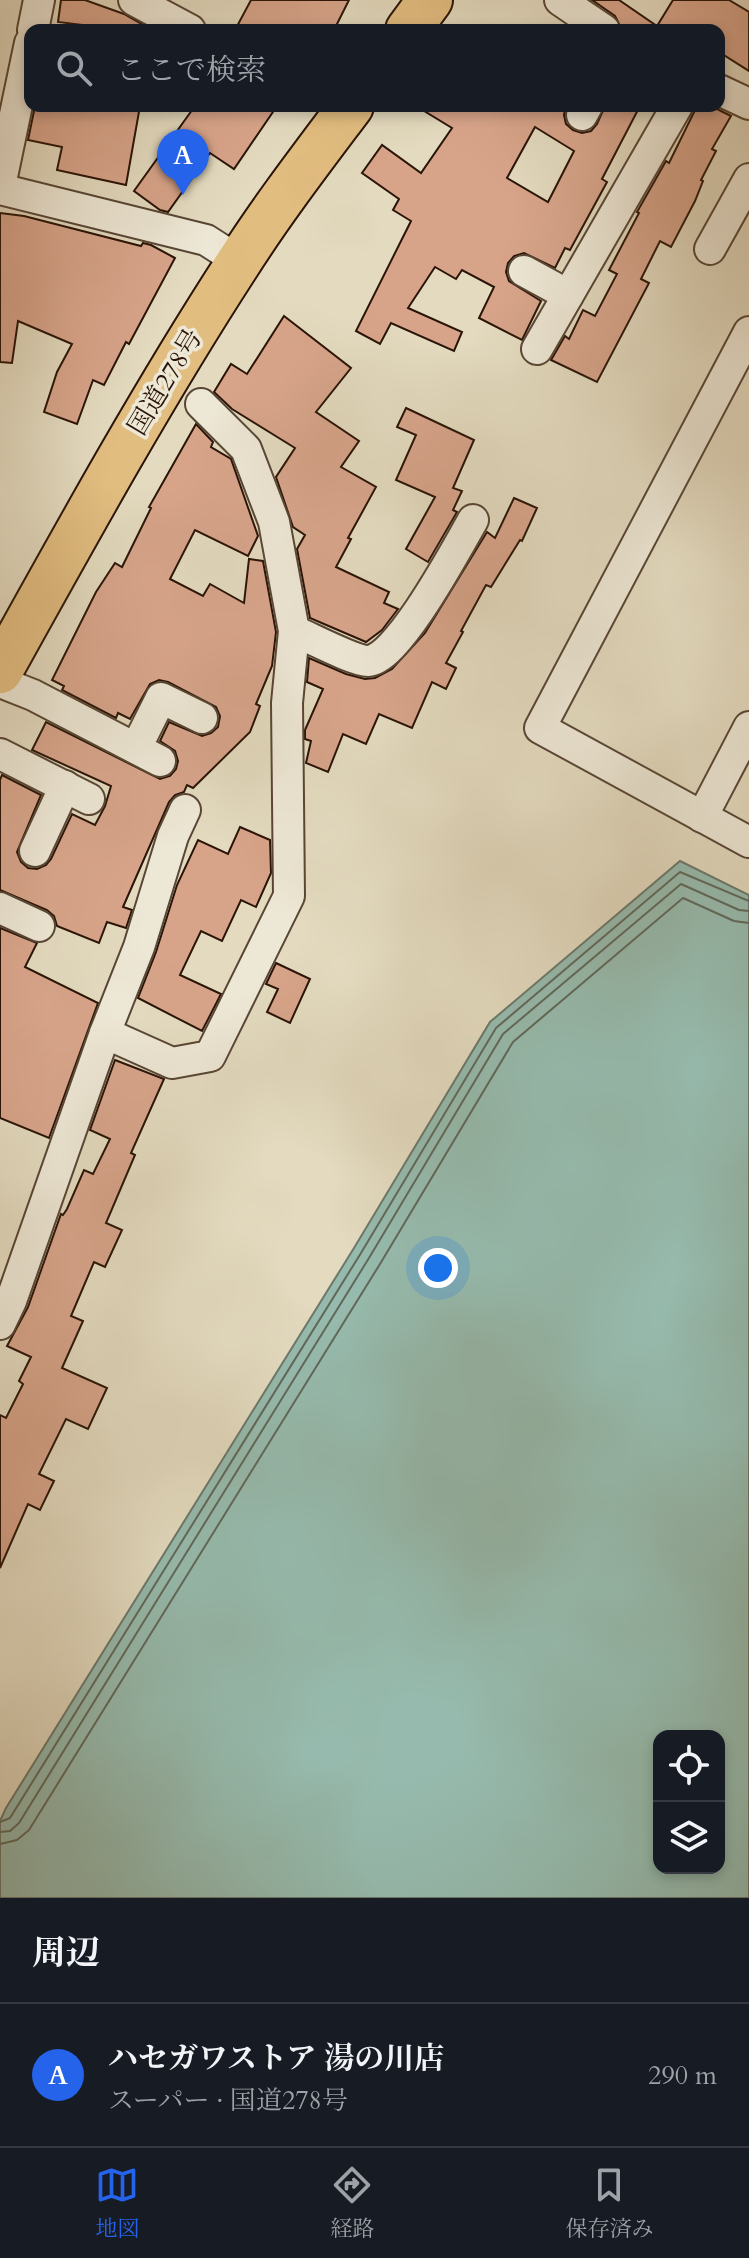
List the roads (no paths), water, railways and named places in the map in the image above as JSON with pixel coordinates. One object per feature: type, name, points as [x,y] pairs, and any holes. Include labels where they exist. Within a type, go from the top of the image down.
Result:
[{"type":"highway","points":[[412,24],[430,0]]},
{"type":"highway","name":"国道278号","points":[[0,671],[91,506],[239,261],[339,112]]},
{"type":"street","points":[[34,24],[39,0]]},
{"type":"street","points":[[134,0],[179,24]]},
{"type":"street","points":[[560,0],[595,24]]},
{"type":"street","points":[[24,72],[0,188],[206,240],[239,261]]},
{"type":"street","points":[[725,93],[749,104]]},
{"type":"street","points":[[537,349],[674,112]]},
{"type":"street","points":[[710,249],[749,179]]},
{"type":"street","points":[[524,271],[568,295]]},
{"type":"street","points":[[749,332],[540,728],[749,842]]},
{"type":"street","points":[[105,1033],[172,1063],[210,1056],[289,896],[287,703],[294,631],[274,522],[246,449],[201,404]]},
{"type":"street","points":[[294,631],[364,661],[377,658],[414,618],[473,520]]},
{"type":"street","points":[[0,682],[33,695],[148,754],[161,698],[202,718]]},
{"type":"street","points":[[702,817],[749,727]]},
{"type":"street","points":[[0,754],[77,792],[35,851]]},
{"type":"street","points":[[4,1306],[139,947],[173,836],[185,810]]},
{"type":"street","points":[[0,908],[39,926]]},
{"type":"water","points":[[680,861],[749,895],[749,1898],[0,1898],[0,1821],[6,1808],[354,1248],[490,1022]]},
{"type":"place","name":"ハセガワストア 湯の川店","points":[[183,195]]}]
